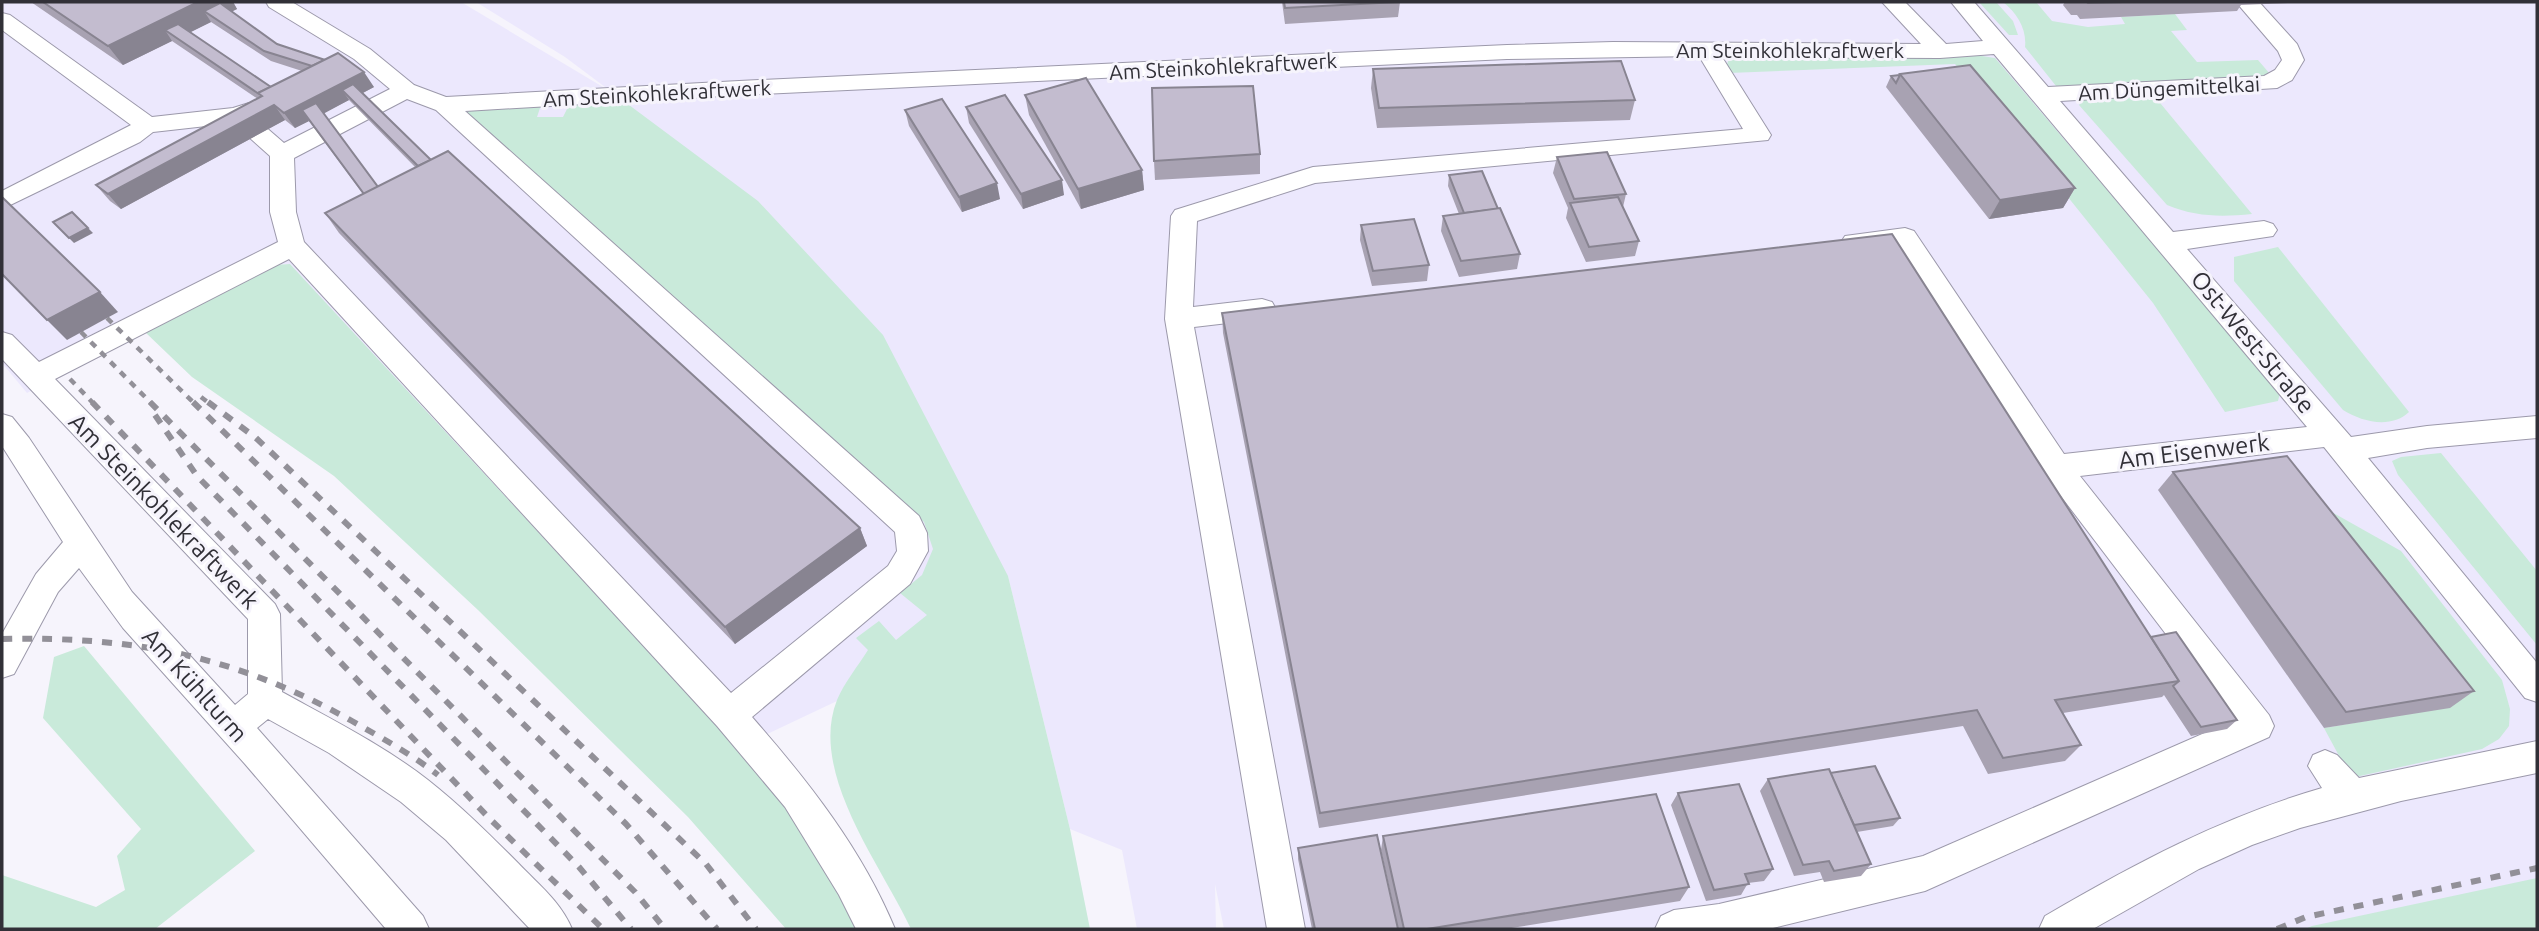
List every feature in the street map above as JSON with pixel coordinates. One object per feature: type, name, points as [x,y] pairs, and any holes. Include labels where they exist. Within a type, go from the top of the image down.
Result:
[{"type":"street","name":"Am Steinkohlekraftwerk","points":[[277,2],[362,54],[406,90],[444,106],[908,525],[915,541],[911,558],[899,575],[729,715]]},
{"type":"street","points":[[1893,2],[1940,51]]},
{"type":"street","name":"Ost-West-Straße","points":[[1962,2],[2338,443],[2537,687]]},
{"type":"street","name":"Am Düngemittelkai","points":[[2043,95],[2269,83],[2284,75],[2293,60],[2289,49],[2247,2]]},
{"type":"street","points":[[2,20],[147,125]]},
{"type":"street","name":"Am Steinkohlekraftwerk","points":[[444,106],[673,91],[1176,80],[1507,52],[1707,49],[1940,51],[2002,47]]},
{"type":"street","points":[[1286,929],[1179,319],[1184,216],[1313,175],[1759,135],[1707,49]]},
{"type":"street","points":[[337,66],[362,54]]},
{"type":"street","points":[[282,154],[406,90]]},
{"type":"street","points":[[2,201],[131,137],[147,125],[239,115],[275,97]]},
{"type":"street","points":[[239,115],[282,154],[280,208],[292,246],[729,715],[797,795],[852,882],[876,929]]},
{"type":"street","points":[[2168,242],[2264,230]]},
{"type":"street","points":[[1674,929],[1719,923],[1925,873],[2257,726],[2056,467],[1905,237],[1823,246]]},
{"type":"street","points":[[34,377],[292,246]]},
{"type":"street","points":[[1179,319],[1289,306]]},
{"type":"street","name":"Am Steinkohlekraftwerk","points":[[2,342],[264,614],[265,700]]},
{"type":"street","name":"Am Kühlturm","points":[[2,425],[46,483],[80,544],[118,599],[410,929]]},
{"type":"street","name":"Am Eisenwerk","points":[[2056,467],[2537,427]]},
{"type":"street","points":[[2,664],[47,583],[80,544]]},
{"type":"street","points":[[234,727],[265,700],[341,742],[413,790],[459,828],[541,912],[553,929]]},
{"type":"street","points":[[2058,929],[2144,879],[2267,822],[2392,785],[2537,757]]},
{"type":"street","points":[[2325,766],[2353,797]]},
{"type":"shaded area","points":[[2,2],[461,2],[613,93],[565,57],[476,2],[2537,2],[2537,929],[1224,929],[1215,884],[1216,929],[1137,929],[1122,850],[1070,829],[1008,576],[837,701],[738,748],[290,264],[274,265],[27,393],[2,363]]},
{"type":"green space","points":[[1979,2],[1996,2],[2013,21],[2018,35],[2009,35]]},
{"type":"green space","points":[[2003,2],[2036,2],[2052,21],[2088,27],[2125,24],[2121,17],[2175,14],[2187,30],[2171,31],[2197,62],[2258,60],[2270,74],[2268,78],[2072,88],[2056,86],[2025,47],[2020,22]]},
{"type":"green space","points":[[1730,57],[1995,58],[2280,393],[2278,401],[2225,412],[2153,303],[2055,181],[1955,64],[1729,73],[1727,64]]},
{"type":"green space","points":[[2151,92],[2252,214],[2209,215],[2167,205],[2079,105],[2086,96]]},
{"type":"green space","points":[[621,99],[758,201],[883,335],[1008,576],[1070,829],[1090,929],[911,929],[867,848],[840,788],[832,758],[831,728],[837,700],[868,650],[856,638],[879,621],[896,640],[927,615],[900,593],[922,575],[933,549],[924,522],[463,116],[468,109],[547,102],[545,107],[540,108],[537,117],[563,117],[568,107],[550,107],[552,102]]},
{"type":"green space","points":[[2278,247],[2409,412],[2394,421],[2376,422],[2343,410],[2234,281],[2234,257]]},
{"type":"green space","points":[[290,264],[766,778],[867,929],[786,929],[688,817],[478,610],[334,476],[192,377],[145,332],[274,265]]},
{"type":"green space","points":[[2441,453],[2537,571],[2537,645],[2398,475],[2392,461],[2401,457]]},
{"type":"green space","points":[[2298,493],[2401,551],[2502,680],[2510,709],[2509,726],[2499,739],[2482,749],[2351,778],[2324,728],[2450,707]]},
{"type":"green space","points":[[84,646],[255,851],[155,929],[2,929],[2,875],[96,907],[125,890],[117,856],[141,829],[43,718],[54,657]]},
{"type":"green space","points":[[2537,878],[2537,929],[2305,929],[2312,926]]},
{"type":"building","points":[[43,2],[198,2],[108,46]]},
{"type":"building","points":[[1284,2],[1398,2],[1285,8]]},
{"type":"building","points":[[220,3],[277,44],[325,60],[312,66],[264,51],[204,11]]},
{"type":"building","points":[[178,24],[271,87],[259,94],[165,30]]},
{"type":"building","points":[[338,53],[364,72],[284,113],[274,105],[108,194],[96,185],[262,96],[258,93]]},
{"type":"building","points":[[1621,61],[1635,100],[1379,108],[1373,69]]},
{"type":"building","points":[[1970,65],[2075,188],[2000,200],[1900,74]]},
{"type":"building","points":[[1900,75],[1896,83],[1891,76]]},
{"type":"building","points":[[1086,78],[1142,170],[1078,189],[1025,95]]},
{"type":"building","points":[[353,84],[431,160],[418,166],[342,90]]},
{"type":"building","points":[[1253,86],[1260,154],[1154,161],[1152,88]]},
{"type":"building","points":[[1005,95],[1062,180],[1021,194],[966,107]]},
{"type":"building","points":[[942,99],[997,183],[959,197],[905,110]]},
{"type":"building","points":[[316,103],[378,187],[364,194],[302,110]]},
{"type":"building","points":[[448,151],[860,528],[725,627],[325,213]]},
{"type":"building","points":[[1607,152],[1626,194],[1574,199],[1557,157]]},
{"type":"building","points":[[1482,171],[1498,209],[1464,213],[1449,175]]},
{"type":"building","points":[[2,197],[100,292],[47,320],[2,274]]},
{"type":"building","points":[[1618,197],[1639,241],[1589,247],[1570,203]]},
{"type":"building","points":[[1500,208],[1520,254],[1461,261],[1443,216]]},
{"type":"building","points":[[72,212],[88,228],[69,238],[53,222]]},
{"type":"building","points":[[1414,219],[1429,265],[1373,271],[1361,225]]},
{"type":"building","points":[[1892,234],[2179,681],[2055,700],[2081,745],[2003,758],[1977,710],[1320,813],[1222,313]]},
{"type":"building","points":[[2287,456],[2474,691],[2346,712],[2173,472]]},
{"type":"building","points":[[2176,632],[2237,720],[2201,727],[2173,686],[2179,681],[2151,637]]},
{"type":"building","points":[[1875,766],[1900,818],[1854,825],[1830,773]]},
{"type":"building","points":[[1829,769],[1871,864],[1834,871],[1829,861],[1803,865],[1768,779]]},
{"type":"building","points":[[1739,784],[1773,869],[1745,874],[1749,884],[1714,890],[1678,793]]},
{"type":"building","points":[[1656,794],[1689,887],[1427,929],[1404,929],[1383,836]]},
{"type":"building","points":[[1377,835],[1398,929],[1315,929],[1298,848]]},
{"type":"railway","points":[[107,318],[195,404]]},
{"type":"railway","points":[[81,332],[152,404]]},
{"type":"railway","points":[[70,379],[94,404]]},
{"type":"railway","points":[[201,397],[210,404]]},
{"type":"railway","points":[[92,402],[491,820],[603,929]]},
{"type":"railway","points":[[150,402],[635,892],[665,929]]},
{"type":"railway","points":[[193,402],[626,824],[717,929]]},
{"type":"railway","points":[[208,402],[256,438],[706,864],[756,929]]},
{"type":"railway","points":[[155,415],[197,476],[579,867],[631,929]]},
{"type":"railway","points":[[2,639],[96,641],[140,646],[225,666],[267,680],[352,721],[438,775]]},
{"type":"railway","points":[[2277,929],[2306,917],[2537,868]]}]
